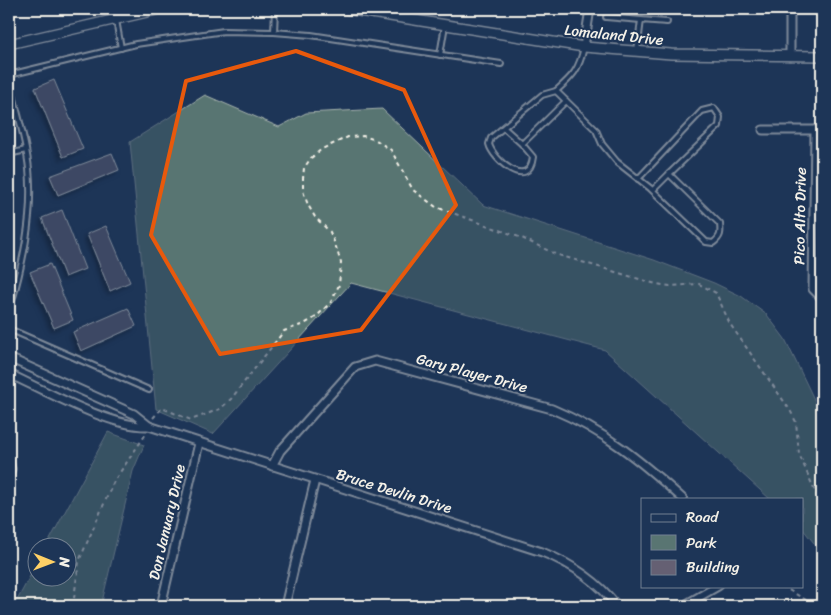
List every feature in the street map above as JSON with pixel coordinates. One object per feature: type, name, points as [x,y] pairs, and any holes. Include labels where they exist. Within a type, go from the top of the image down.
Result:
[{"type":"street","points":[[9,44],[160,9]]},
{"type":"street","name":"Lomaland Drive","points":[[346,9],[584,47],[671,54],[822,56]]},
{"type":"street","points":[[584,47],[590,9]]},
{"type":"street","points":[[790,9],[790,56]]},
{"type":"street","points":[[763,130],[819,130]]},
{"type":"street","name":"Pico Alto Drive","points":[[819,130],[813,289],[822,298]]},
{"type":"street","name":"Bruce Devlin Drive","points":[[9,358],[134,414],[149,426],[542,552],[568,563],[587,576],[617,606]]},
{"type":"street","name":"Gary Player Drive","points":[[272,466],[280,452],[355,367],[375,361],[552,409],[574,418],[616,442],[682,498]]},
{"type":"street","name":"Bruce Devlin Drive","points":[[9,374],[105,416],[138,427],[149,426]]},
{"type":"street","name":"Don January Drive","points":[[161,606],[199,443]]},
{"type":"street","points":[[9,460],[11,469],[9,476]]},
{"type":"street","points":[[286,606],[315,480]]},
{"type":"street","points":[[683,606],[714,588]]},
{"type":"lane","points":[[274,32],[275,9]]},
{"type":"lane","points":[[606,16],[667,22]]},
{"type":"lane","points":[[115,18],[122,48]]},
{"type":"lane","points":[[637,51],[640,20]]},
{"type":"lane","points":[[440,55],[445,24]]},
{"type":"lane","points":[[9,75],[184,35],[224,31],[274,32],[501,64]]},
{"type":"lane","points":[[504,128],[533,157],[532,163],[523,173],[512,172],[490,149],[488,144],[504,128],[542,95],[556,91],[573,76],[580,66],[584,47]]},
{"type":"lane","points":[[9,79],[26,150],[30,197],[25,242],[9,312]]},
{"type":"lane","points":[[556,91],[596,130],[602,144],[618,162],[653,190],[706,242],[714,243],[721,234],[720,224],[669,174]]},
{"type":"lane","points":[[522,144],[566,101]]},
{"type":"lane","points":[[638,179],[702,110],[714,108],[720,117],[719,126],[653,190]]},
{"type":"lane","points":[[9,154],[26,150]]},
{"type":"lane","points":[[9,329],[149,390]]},
{"type":"path","points":[[73,606],[78,561],[114,480],[156,414],[162,408],[192,420],[220,408],[231,399],[284,331],[304,324],[316,317],[331,302],[339,285],[341,263],[330,232],[315,217],[308,205],[303,191],[304,168],[310,158],[322,149],[348,137],[363,136],[376,140],[391,150],[413,190],[436,207],[522,238],[555,254],[656,284],[670,286],[699,284],[716,293],[730,324],[790,410],[796,422],[799,454],[817,496],[822,524]]},
{"type":"path","points":[[785,588],[816,606]]},
{"type":"highlighted area","points":[[296,51],[404,90],[456,205],[361,330],[220,354],[151,235],[186,81]]},
{"type":"green space","points":[[205,95],[279,127],[306,113],[382,109],[483,205],[654,260],[714,283],[741,296],[767,315],[785,339],[822,416],[822,553],[804,530],[804,498],[769,498],[605,350],[351,283],[213,434],[156,409],[130,142]]},
{"type":"green space","points":[[108,432],[144,445],[133,471],[101,606],[14,606],[28,580],[28,588],[78,588],[78,538],[51,538]]},
{"type":"building","points":[[54,80],[83,149],[63,157],[35,88]]},
{"type":"building","points":[[112,153],[119,170],[58,195],[50,176]]},
{"type":"building","points":[[62,210],[85,269],[65,277],[42,218]]},
{"type":"building","points":[[106,226],[130,282],[110,291],[87,234]]},
{"type":"building","points":[[50,264],[73,320],[54,328],[30,272]]},
{"type":"building","points":[[128,308],[136,326],[81,351],[73,332]]}]
